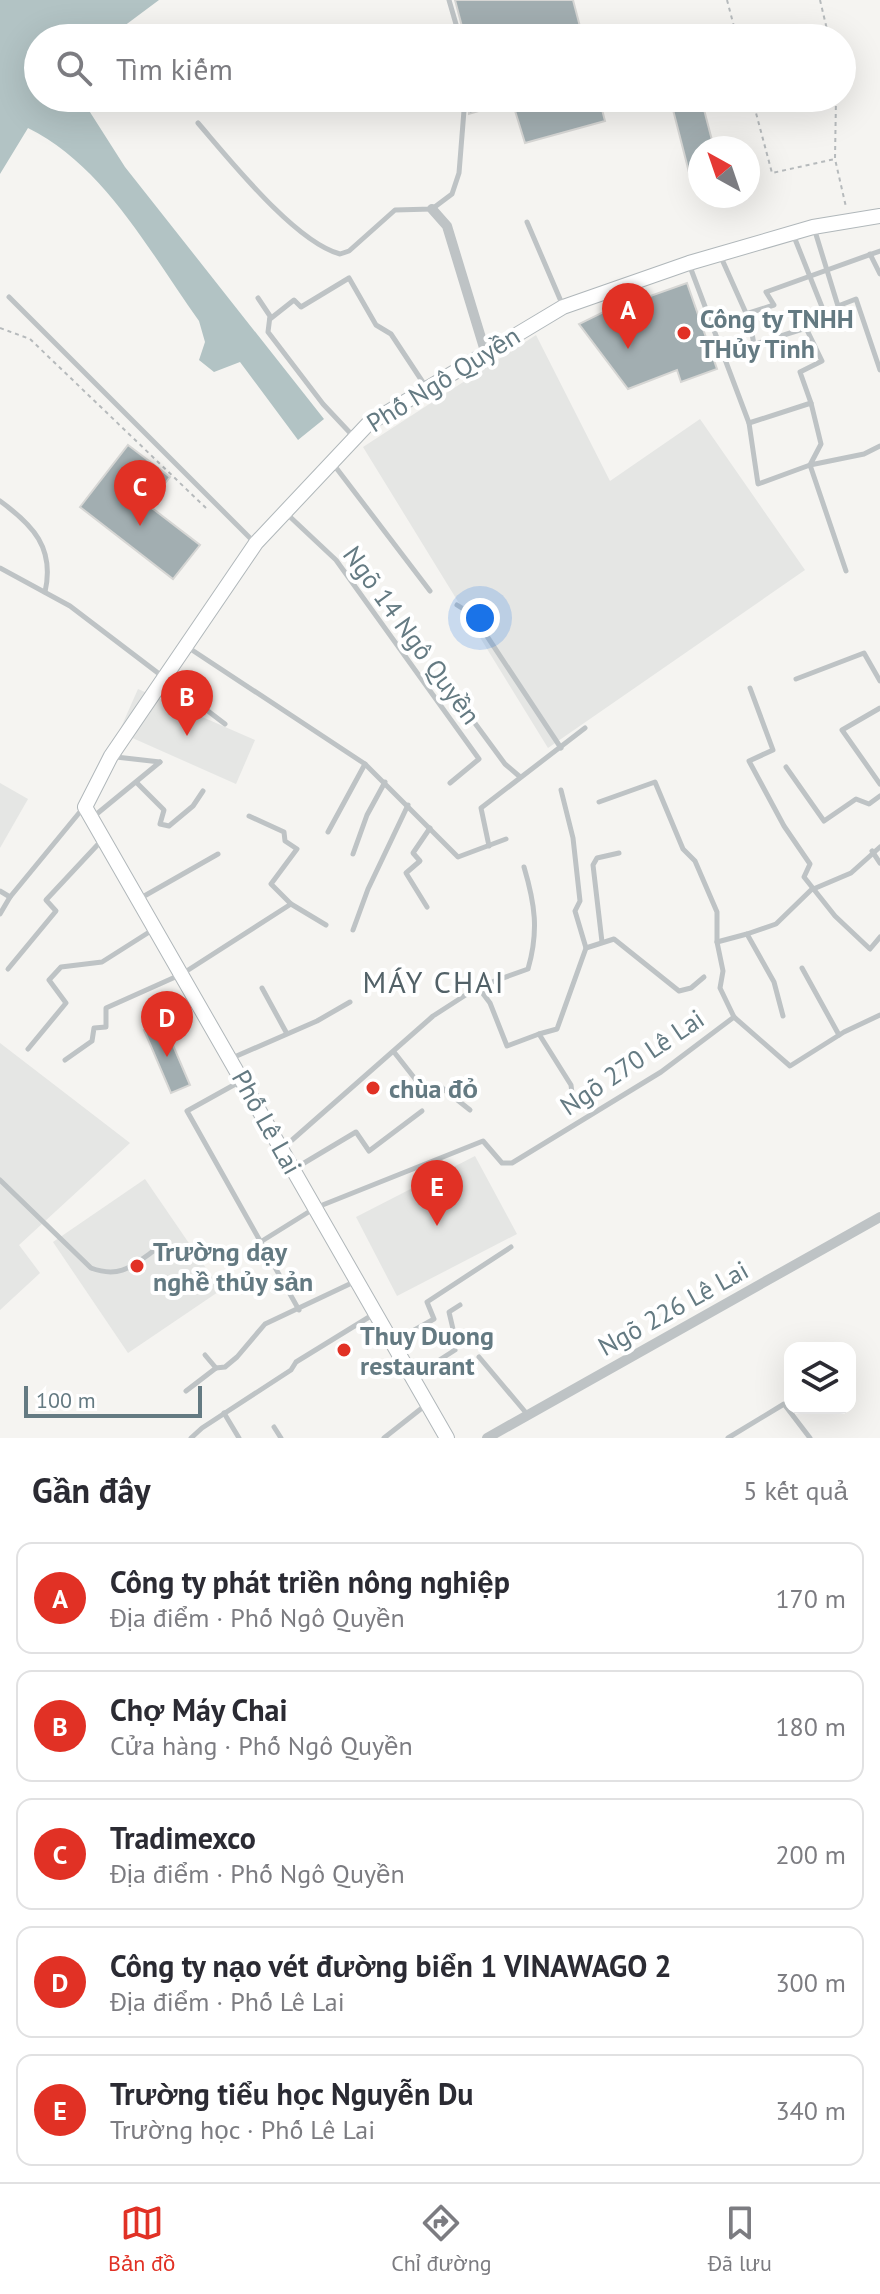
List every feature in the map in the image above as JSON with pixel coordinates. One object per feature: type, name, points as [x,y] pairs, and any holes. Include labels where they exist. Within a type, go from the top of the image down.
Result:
[{"type":"street","points":[[432,209],[447,226],[485,351]]},
{"type":"street","name":"Phố Ngô Quyền","points":[[88,812],[111,756],[184,645],[256,543],[353,436],[426,387],[563,307],[689,263],[813,227],[880,216]]},
{"type":"street","name":"Phố Lê Lai","points":[[88,812],[447,1438]]},
{"type":"street","name":"Ngõ 226 Lê Lai","points":[[487,1438],[880,1217]]},
{"type":"lane","points":[[449,0],[456,24]]},
{"type":"lane","points":[[198,123],[251,183],[311,240],[328,251],[340,254],[349,251],[395,210],[432,209],[452,194],[457,182],[464,112]]},
{"type":"lane","points":[[527,222],[563,307]]},
{"type":"lane","points":[[813,227],[838,306],[856,299],[880,370]]},
{"type":"lane","points":[[793,233],[830,327]]},
{"type":"lane","points":[[746,314],[774,305],[766,292],[880,251]]},
{"type":"lane","points":[[720,254],[746,314],[754,345]]},
{"type":"lane","points":[[870,254],[880,274]]},
{"type":"lane","points":[[689,263],[749,423],[753,467],[758,484],[810,465],[864,454],[880,446]]},
{"type":"lane","points":[[270,319],[294,300],[301,307],[349,278],[376,325],[391,334],[426,387]]},
{"type":"lane","points":[[9,297],[256,543]]},
{"type":"lane","points":[[258,298],[270,319],[268,332],[307,385],[353,436]]},
{"type":"lane","points":[[724,354],[806,328],[822,361],[800,372],[821,444],[810,465],[846,571]]},
{"type":"lane","points":[[749,423],[811,403]]},
{"type":"lane","points":[[331,461],[430,591]]},
{"type":"lane","points":[[0,501],[41,538],[48,567],[45,592]]},
{"type":"lane","name":"Ngõ 14 Ngô Quyền","points":[[284,511],[336,560],[479,759],[450,783]]},
{"type":"lane","points":[[0,568],[45,592],[164,675],[225,724]]},
{"type":"lane","points":[[457,605],[473,615],[561,748]]},
{"type":"lane","points":[[184,645],[365,764],[458,857],[506,839]]},
{"type":"lane","points":[[796,679],[864,653],[880,681]]},
{"type":"lane","points":[[750,688],[773,750],[749,761],[784,826],[810,864],[804,877],[811,890],[870,949],[880,937]]},
{"type":"lane","points":[[452,692],[505,764],[519,776]]},
{"type":"lane","points":[[880,708],[842,730],[880,784]]},
{"type":"lane","points":[[489,846],[481,808],[585,728]]},
{"type":"lane","points":[[0,914],[10,897],[88,812],[137,783],[160,762],[111,756]]},
{"type":"lane","points":[[328,832],[341,801],[365,764]]},
{"type":"lane","points":[[786,767],[824,821],[856,799],[869,804],[880,796]]},
{"type":"lane","points":[[353,854],[367,815],[385,782]]},
{"type":"lane","name":"Ngõ 270 Lê Lai","points":[[315,1208],[483,1141],[502,1163],[512,1163],[661,1072],[734,1017],[720,988],[723,971],[717,942],[717,912],[695,861],[683,849],[655,782],[599,802]]},
{"type":"lane","points":[[137,783],[164,810],[160,824],[169,826],[193,806],[203,791]]},
{"type":"lane","points":[[478,987],[490,1003],[507,1046],[557,1029],[586,948],[575,911],[580,901],[573,838],[561,790]]},
{"type":"lane","points":[[353,930],[368,889],[381,869],[408,805]]},
{"type":"lane","points":[[249,816],[284,832],[285,841],[297,849],[271,884],[291,904],[326,925]]},
{"type":"lane","points":[[427,907],[406,873],[420,861],[413,853],[430,828]]},
{"type":"lane","points":[[8,969],[56,911],[46,900],[104,838]]},
{"type":"lane","points":[[717,942],[776,924],[811,890],[851,873],[880,847]]},
{"type":"lane","points":[[872,851],[880,863]]},
{"type":"lane","points":[[602,942],[593,865],[597,858],[619,853]]},
{"type":"lane","points":[[139,899],[218,854]]},
{"type":"lane","points":[[282,1148],[433,1016],[478,987],[528,969],[536,941],[536,911],[524,867]]},
{"type":"lane","points":[[0,891],[10,897]]},
{"type":"lane","points":[[65,1060],[92,1041],[94,1028],[106,1027],[106,1008],[182,974],[291,904]]},
{"type":"lane","points":[[28,1049],[66,1003],[49,980],[61,967],[102,962],[155,929]]},
{"type":"lane","points":[[747,934],[774,982],[783,1016]]},
{"type":"lane","points":[[586,948],[614,939],[679,991],[691,988],[704,977]]},
{"type":"lane","points":[[802,968],[839,1035]]},
{"type":"lane","points":[[262,988],[286,1032]]},
{"type":"lane","points":[[231,1058],[317,1021],[350,1002]]},
{"type":"lane","points":[[734,1017],[788,1066],[880,1015]]},
{"type":"lane","points":[[539,1034],[571,1085],[572,1093]]},
{"type":"lane","points":[[394,1052],[427,1094],[441,1087],[470,1110]]},
{"type":"lane","points":[[242,1080],[187,1111],[299,1310]]},
{"type":"lane","points":[[294,1170],[356,1132],[369,1151],[422,1111]]},
{"type":"lane","points":[[0,1180],[91,1268],[107,1273],[122,1272],[152,1252]]},
{"type":"lane","points":[[262,1241],[315,1208]]},
{"type":"lane","points":[[393,1343],[434,1319],[427,1302],[511,1247]]},
{"type":"lane","points":[[186,1391],[216,1368],[225,1367],[237,1357],[265,1324],[356,1280]]},
{"type":"lane","points":[[412,1377],[455,1350],[445,1336],[453,1329],[449,1312],[460,1305]]},
{"type":"lane","points":[[191,1438],[291,1370],[296,1362],[334,1336],[375,1313]]},
{"type":"lane","points":[[205,1355],[216,1368]]},
{"type":"lane","points":[[479,1357],[528,1415]]},
{"type":"lane","points":[[384,1438],[428,1403]]},
{"type":"lane","points":[[726,1437],[784,1404],[810,1438]]},
{"type":"lane","points":[[224,1413],[239,1438]]},
{"type":"lane","points":[[274,1427],[281,1438]]},
{"type":"path","points":[[727,0],[733,24]]},
{"type":"path","points":[[820,0],[826,24]]},
{"type":"path","points":[[756,112],[772,173],[835,159]]},
{"type":"path","points":[[836,112],[835,159],[850,222]]},
{"type":"path","points":[[0,328],[30,339],[211,512]]},
{"type":"shaded area","points":[[0,0],[159,0],[127,24],[24,24],[24,112],[90,112],[125,167],[324,419],[298,440],[240,362],[214,372],[199,360],[205,342],[199,321],[124,213],[80,165],[55,144],[28,128],[0,174]]},
{"type":"shaded area","points":[[536,335],[610,481],[700,419],[805,570],[548,748],[363,447]]},
{"type":"shaded area","points":[[138,689],[255,740],[236,784],[119,732]]},
{"type":"shaded area","points":[[0,783],[28,799],[0,848]]},
{"type":"shaded area","points":[[0,1043],[130,1143],[19,1245],[40,1273],[0,1310]]},
{"type":"shaded area","points":[[475,1156],[517,1234],[397,1296],[356,1217]]},
{"type":"shaded area","name":"Trường dạy nghề thủy sản","points":[[145,1179],[221,1290],[128,1353],[53,1242]]},
{"type":"building","points":[[455,0],[573,0],[579,24],[461,24]]},
{"type":"building","points":[[515,112],[603,112],[605,121],[525,143]]},
{"type":"building","points":[[674,112],[705,112],[711,136],[688,136],[688,168]]},
{"type":"building","points":[[687,283],[717,369],[681,382],[677,370],[628,389],[579,324],[640,294],[642,299]]},
{"type":"building","points":[[128,445],[170,477],[148,505],[200,545],[173,579],[80,507]]},
{"type":"building","points":[[163,1022],[190,1085],[171,1093],[144,1030]]},
{"type":"place","name":"Công ty TNHH THủy Tinh","points":[[684,333]]},
{"type":"place","name":"Công ty phát triền nông nghiệp","points":[[628,349]]},
{"type":"place","name":"Tradimexco","points":[[140,526]]},
{"type":"place","name":"Chợ Máy Chai","points":[[187,736]]},
{"type":"place","name":"Công ty nạo vét đường biển 1 VINAWAGO 2","points":[[167,1057]]},
{"type":"place","name":"chùa đỏ","points":[[373,1088]]},
{"type":"place","name":"Trường tiểu học Nguyễn Du","points":[[437,1226]]},
{"type":"place","name":"Trường dạy nghề thủy sản","points":[[137,1266]]},
{"type":"place","name":"Thuy Duong restaurant","points":[[344,1350]]},
{"type":"district","name":"MÁY CHAI","points":[[434,981]]}]
